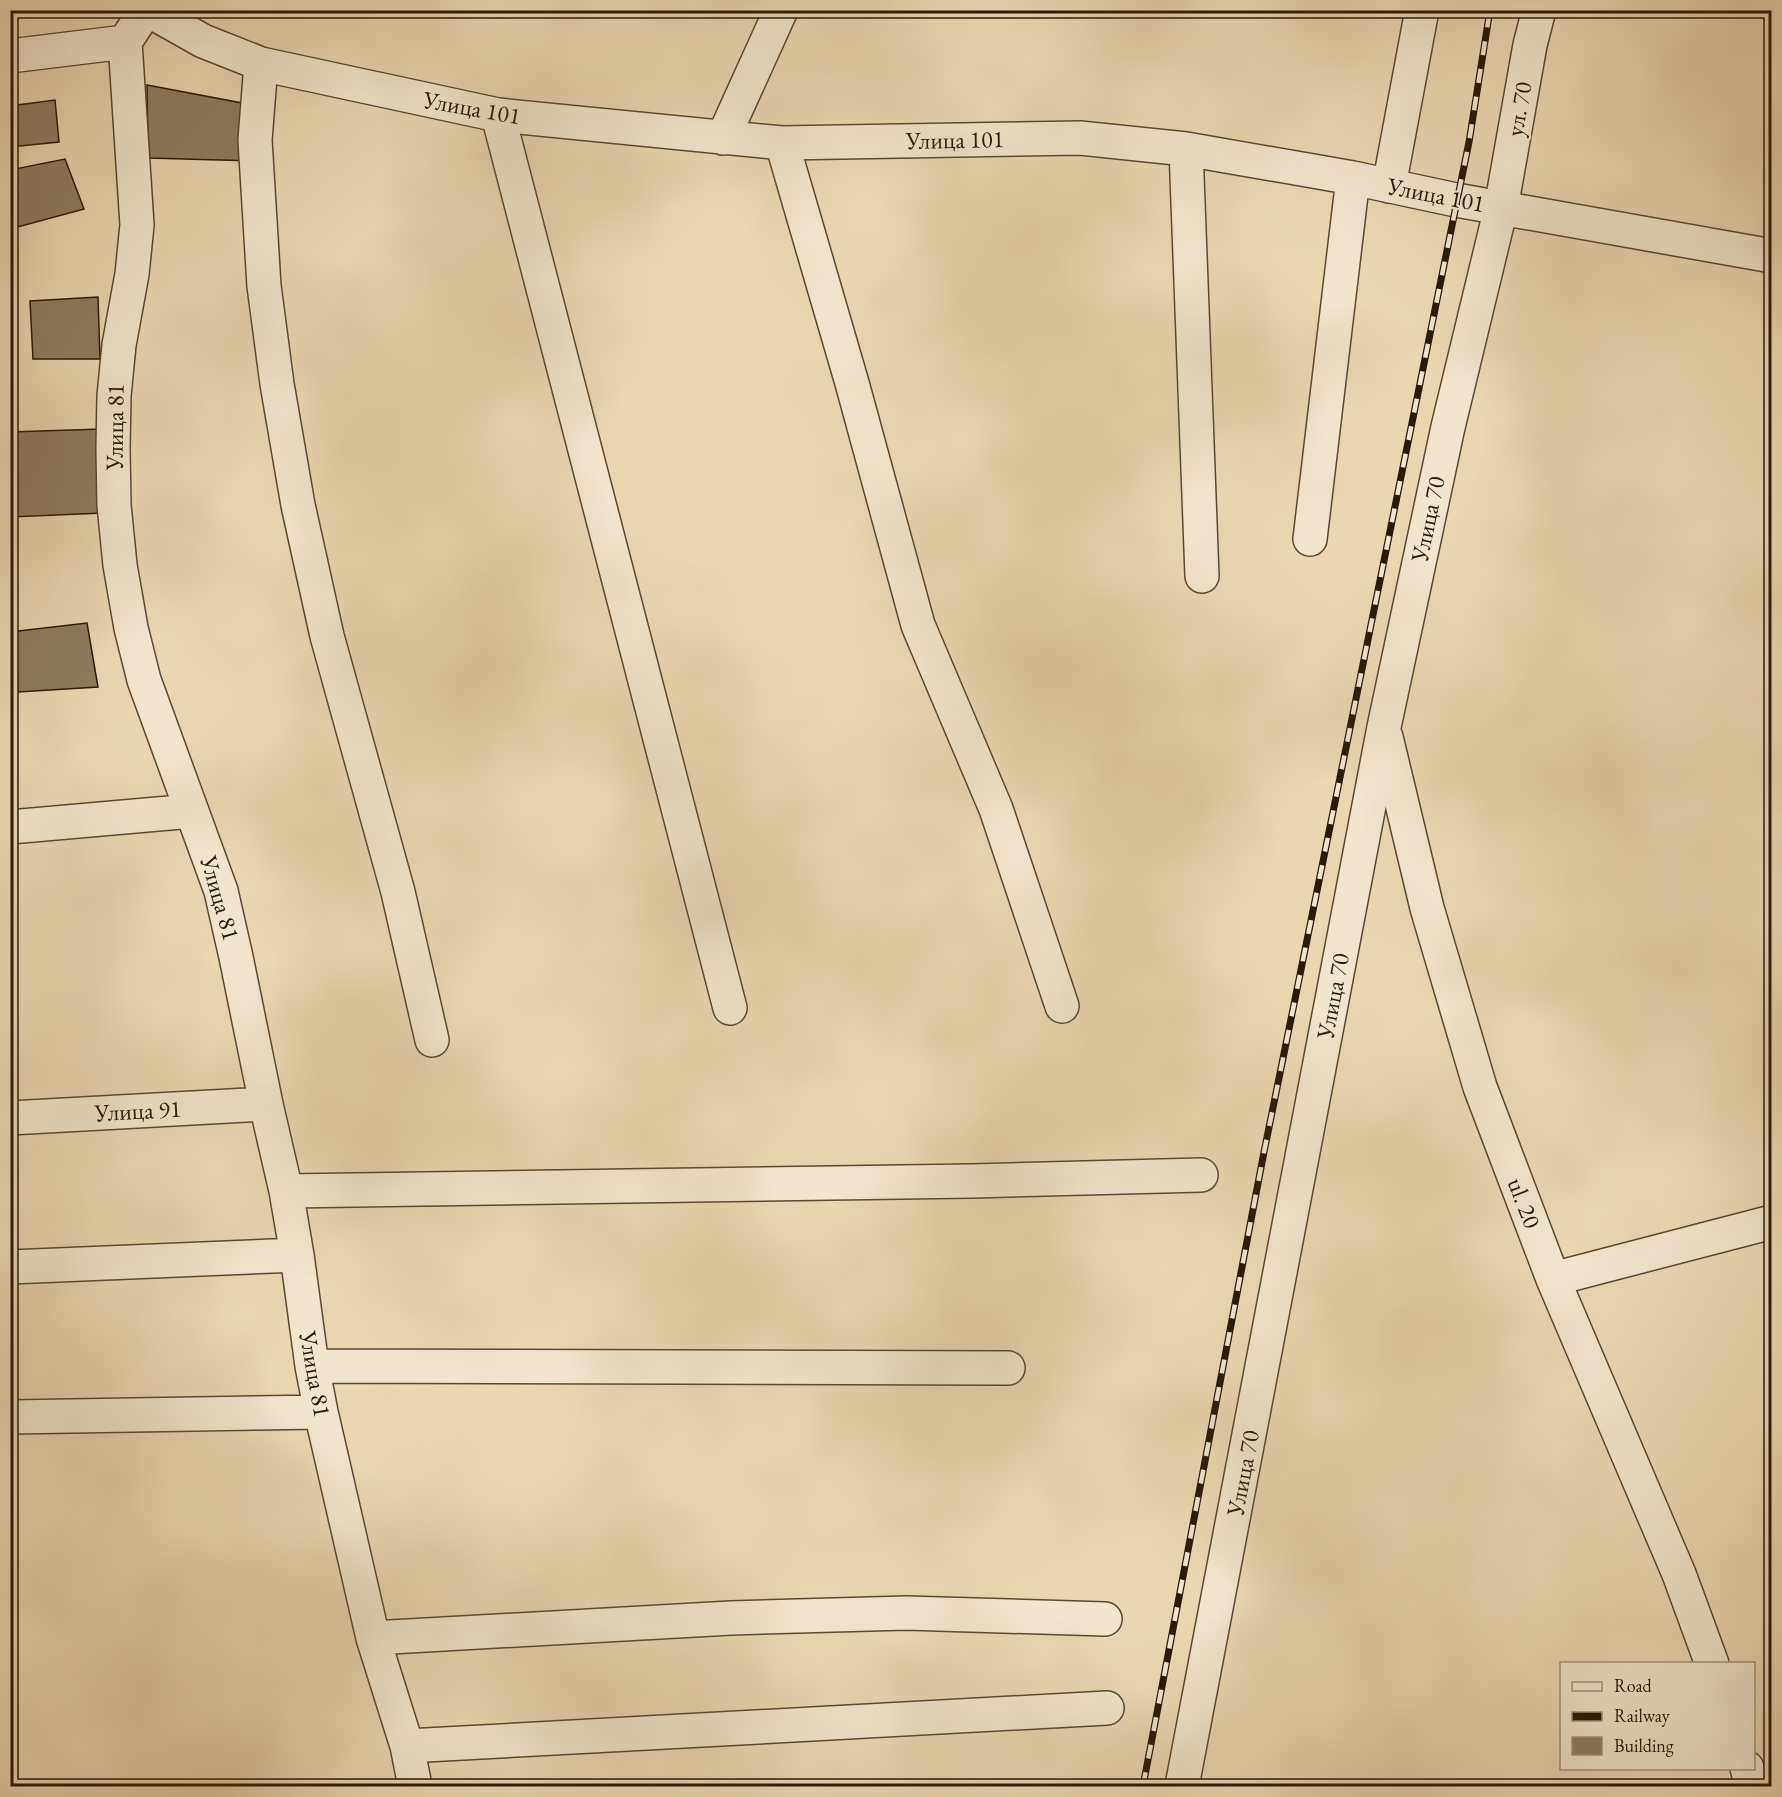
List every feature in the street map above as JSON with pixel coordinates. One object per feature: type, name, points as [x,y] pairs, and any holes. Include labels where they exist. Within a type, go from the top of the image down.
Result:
[{"type":"street","points":[[10,56],[125,42],[147,10]]},
{"type":"street","name":"Улица 101","points":[[147,10],[203,41],[261,64],[498,115],[782,143],[1080,138],[1186,149],[1772,256]]},
{"type":"street","points":[[723,138],[781,10]]},
{"type":"street","points":[[1389,186],[1422,10]]},
{"type":"street","name":"ул. 70","points":[[1501,208],[1530,45],[1539,10]]},
{"type":"street","name":"Улица 81","points":[[125,42],[137,225],[132,274],[119,345],[114,396],[114,505],[120,565],[133,639],[144,680],[221,891],[286,1191],[321,1412],[373,1638],[406,1746],[415,1786]]},
{"type":"street","points":[[261,64],[255,140],[264,286],[297,505],[327,636],[398,892],[432,1040]]},
{"type":"street","points":[[498,115],[730,1008]]},
{"type":"street","points":[[782,143],[852,383],[918,625],[996,809],[1062,1006]]},
{"type":"street","points":[[1186,149],[1202,576]]},
{"type":"street","points":[[1310,539],[1353,178]]},
{"type":"street","name":"Улица 70","points":[[1182,1786],[1384,727],[1448,427],[1501,208]]},
{"type":"street","name":"ul. 20","points":[[1384,727],[1427,908],[1480,1087],[1553,1279],[1679,1574],[1711,1662]]},
{"type":"street","points":[[10,827],[192,811]]},
{"type":"street","name":"Улица 91","points":[[10,1118],[266,1104]]},
{"type":"street","points":[[286,1191],[972,1181],[1201,1175]]},
{"type":"street","points":[[1553,1279],[1772,1222]]},
{"type":"street","points":[[10,1268],[297,1255]]},
{"type":"street","points":[[312,1366],[1008,1368]]},
{"type":"street","points":[[10,1417],[321,1412]]},
{"type":"street","points":[[373,1638],[731,1618],[894,1613],[1105,1619]]},
{"type":"street","points":[[406,1746],[1107,1708]]},
{"type":"street","points":[[1748,1770],[1752,1786]]},
{"type":"building","points":[[147,85],[258,106],[256,161],[148,158]]},
{"type":"building","points":[[55,100],[59,142],[10,147],[10,106]]},
{"type":"building","points":[[65,159],[84,209],[10,229],[10,170]]},
{"type":"building","points":[[98,297],[100,359],[33,359],[30,301]]},
{"type":"building","points":[[102,429],[103,513],[10,517],[10,432]]},
{"type":"building","points":[[87,623],[98,687],[18,692],[10,632]]},
{"type":"railway","points":[[1143,1786],[1264,1152],[1469,142],[1490,10]]}]
